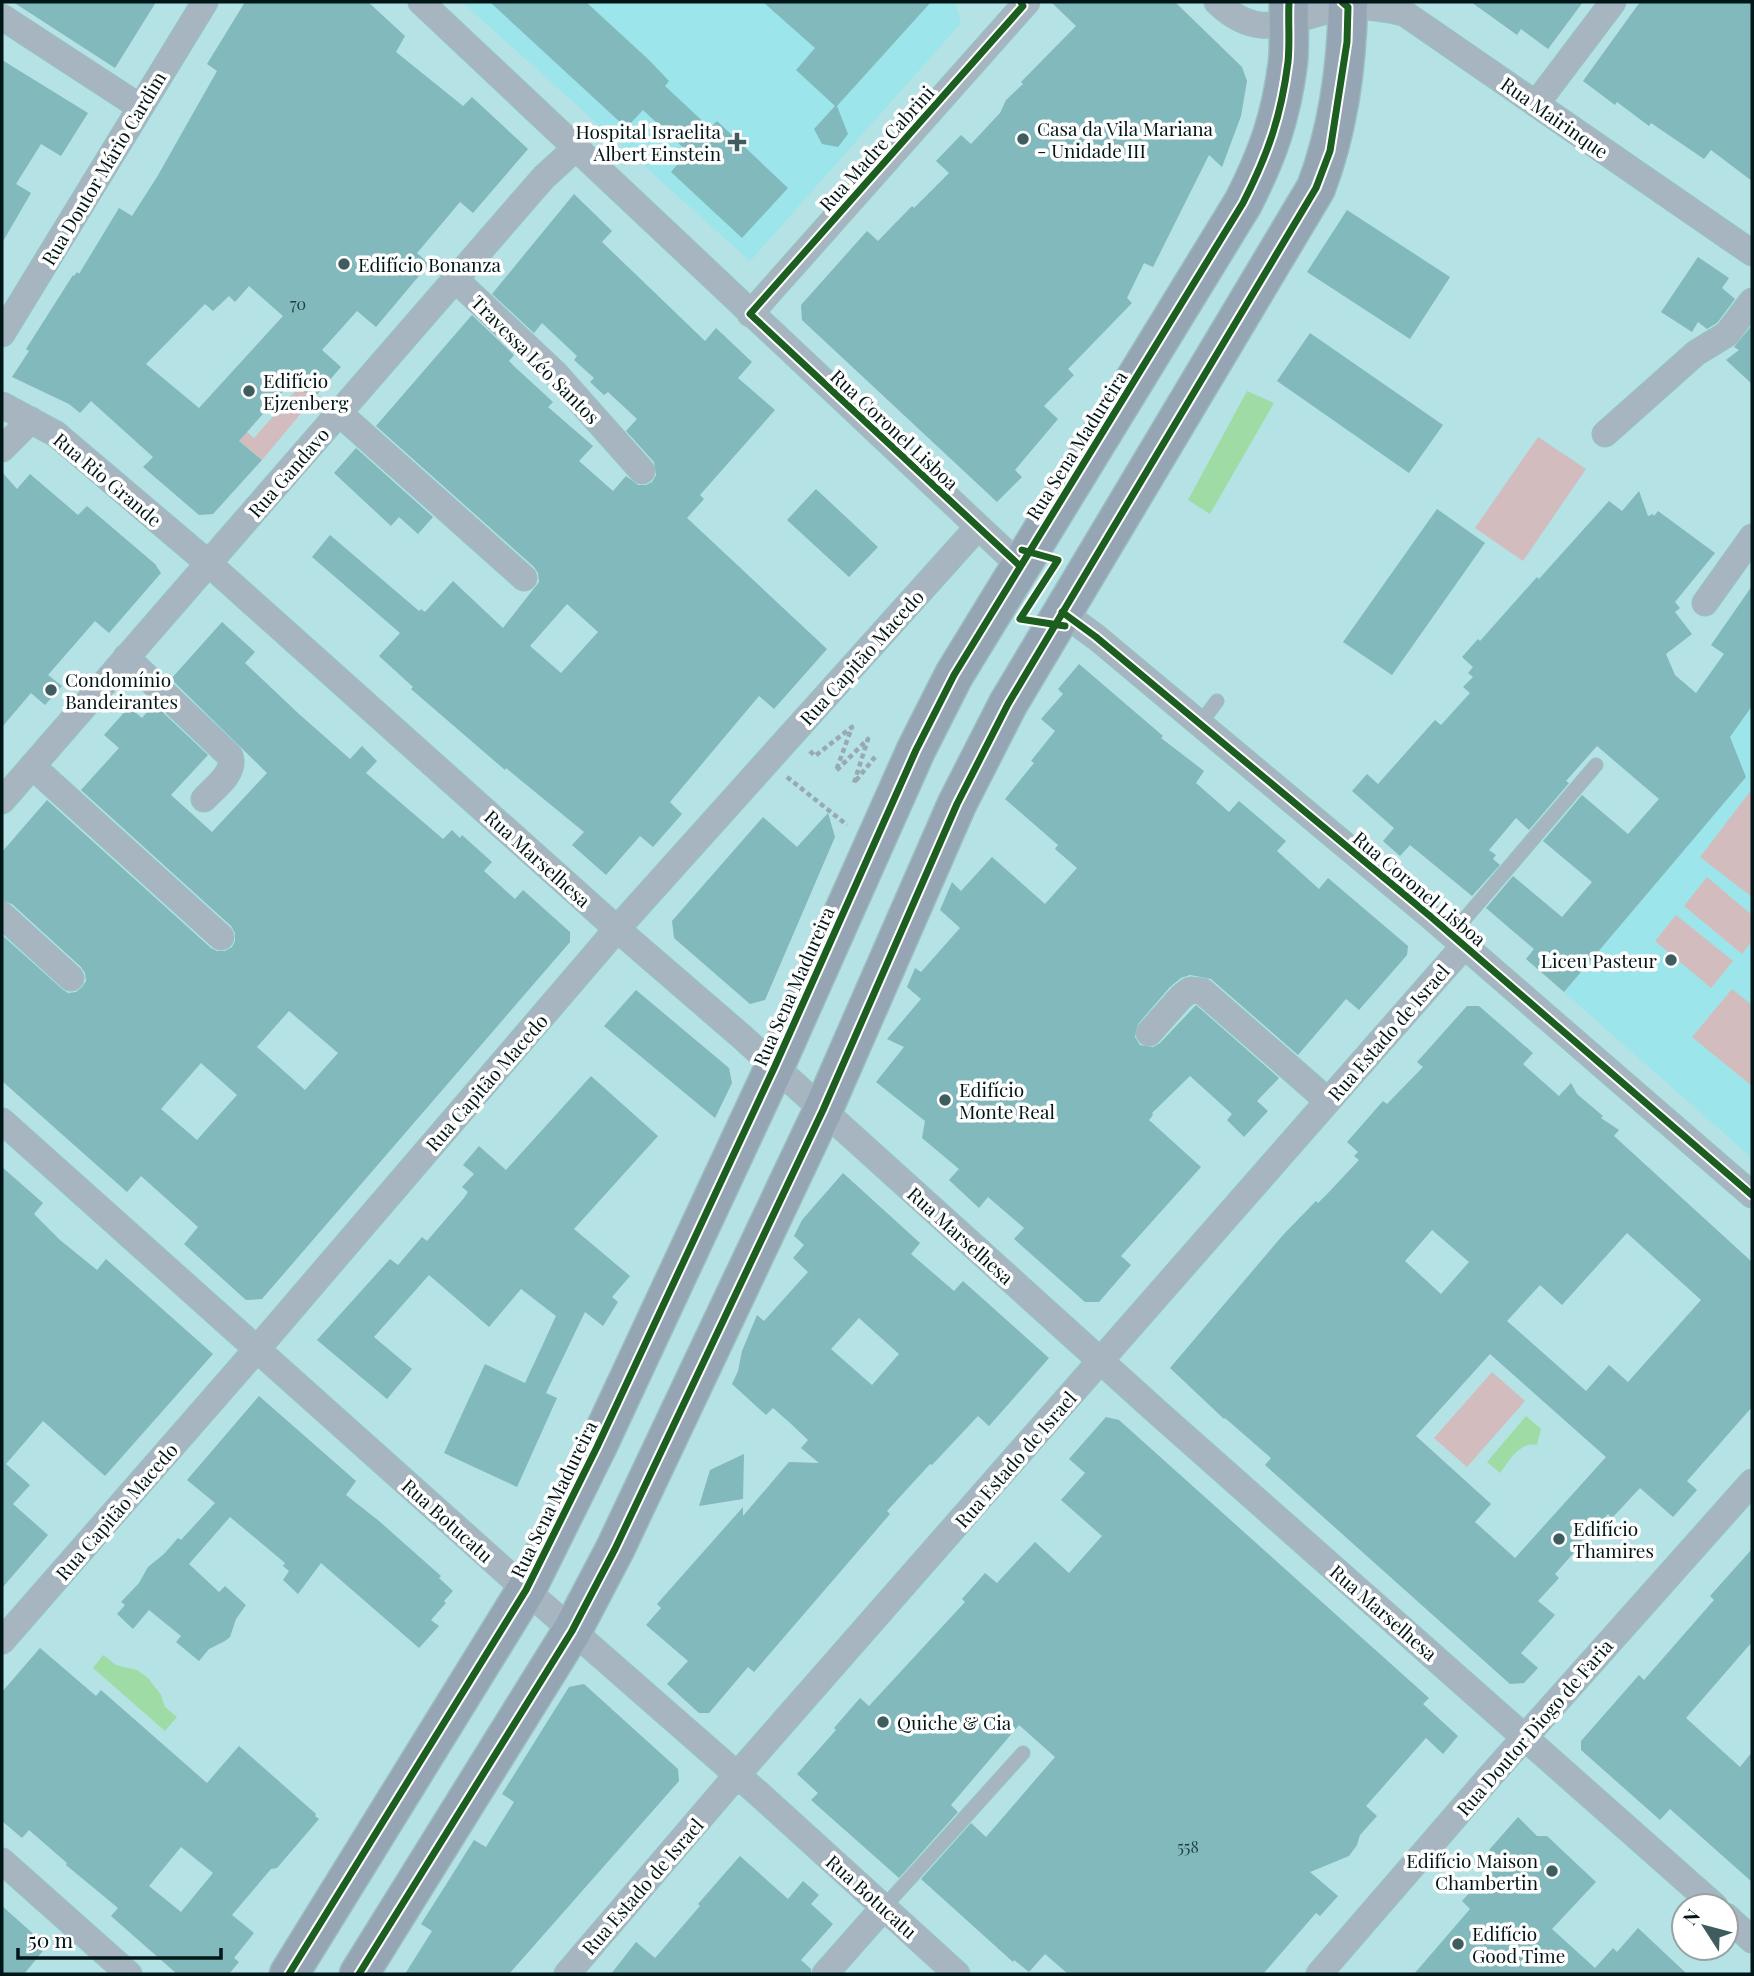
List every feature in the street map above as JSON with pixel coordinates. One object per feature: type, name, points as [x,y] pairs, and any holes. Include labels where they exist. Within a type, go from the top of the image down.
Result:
[{"type":"main road","points":[[359,1974],[572,1631],[615,1549],[823,1110],[957,804],[1008,704],[1316,188],[1330,151],[1347,41],[1348,5]]},
{"type":"main road","name":"Rua Sena Madureira","points":[[289,1974],[526,1590],[597,1447],[775,1066],[916,750],[954,675],[1228,227],[1264,162],[1278,119],[1288,59],[1289,12]]},
{"type":"street","name":"Rua Doutor Mário Cardim","points":[[2,334],[205,2]]},
{"type":"street","name":"Rua Coronel Lisboa","points":[[421,2],[1020,566]]},
{"type":"street","name":"Rua Mairinque","points":[[1217,2],[1238,20],[1255,26],[1289,12],[1348,5],[1404,13],[1752,253]]},
{"type":"street","points":[[1536,104],[1613,2]]},
{"type":"street","name":"Rua Madre Cabrini","points":[[750,314],[1024,3]]},
{"type":"street","points":[[2,17],[140,107]]},
{"type":"street","name":"Rua Gandavo","points":[[2,800],[544,177],[577,147]]},
{"type":"street","name":"Travessa Léo Santos","points":[[456,280],[555,373],[642,471]]},
{"type":"street","points":[[1605,434],[1696,353],[1727,334],[1752,301]]},
{"type":"street","name":"Rua Rio Grande","points":[[2,405],[56,435],[208,563]]},
{"type":"street","points":[[339,413],[524,578]]},
{"type":"street","points":[[2,449],[31,420]]},
{"type":"street","name":"Rua Capitão Macedo","points":[[2,1641],[258,1348],[617,929],[977,528]]},
{"type":"street","points":[[1705,603],[1752,537]]},
{"type":"street","name":"Rua Marselhesa","points":[[208,563],[617,929],[775,1066],[1100,1361],[1699,1892]]},
{"type":"street","name":"Rua Coronel Lisboa","points":[[1062,612],[1096,637],[1458,940],[1752,1195]]},
{"type":"street","points":[[126,657],[230,756],[232,762],[229,773],[204,799]]},
{"type":"street","points":[[32,766],[222,937]]},
{"type":"street","points":[[2,915],[71,978]]},
{"type":"street","name":"Rua Estado de Israel","points":[[567,1974],[737,1775],[1328,1101],[1458,940]]},
{"type":"street","points":[[1149,1033],[1181,997],[1190,990],[1202,991],[1328,1101]]},
{"type":"street","name":"Rua Botucatu","points":[[2,1121],[572,1631],[885,1906],[957,1974]]},
{"type":"street","name":"Rua Doutor Diogo de Faria","points":[[1319,1974],[1752,1482]]},
{"type":"street","points":[[2,1861],[129,1974]]},
{"type":"street","points":[[825,1974],[885,1906]]},
{"type":"lane","points":[[1200,724],[1217,701]]},
{"type":"lane","points":[[1458,940],[1596,765]]},
{"type":"lane","points":[[885,1906],[1023,1753]]},
{"type":"path","points":[[810,751],[815,756],[852,727],[836,771],[868,739],[853,783],[877,755],[883,760]]},
{"type":"path","points":[[787,777],[851,828]]},
{"type":"shaded area","name":"Hospital Israelita Albert Einstein","points":[[462,2],[955,2],[961,23],[750,261]]},
{"type":"shaded area","points":[[299,387],[313,399],[262,460],[213,419],[221,410],[254,438]]},
{"type":"shaded area","points":[[1247,391],[1274,403],[1210,514],[1188,500]]},
{"type":"shaded area","points":[[1538,437],[1586,469],[1523,561],[1475,528]]},
{"type":"shaded area","name":"Liceu Pasteur","points":[[1752,706],[1752,1158],[1564,992],[1746,777],[1730,737]]},
{"type":"shaded area","points":[[1752,789],[1752,897],[1700,857]]},
{"type":"shaded area","points":[[1707,877],[1752,915],[1752,941],[1742,954],[1684,906]]},
{"type":"shaded area","points":[[1676,915],[1733,961],[1711,988],[1655,941]]},
{"type":"shaded area","points":[[1732,989],[1752,1005],[1752,1086],[1692,1037]]},
{"type":"shaded area","points":[[1492,1372],[1525,1401],[1467,1467],[1434,1438]]},
{"type":"shaded area","points":[[1526,1416],[1541,1429],[1537,1445],[1520,1449],[1500,1473],[1487,1462]]},
{"type":"shaded area","points":[[103,1655],[116,1665],[137,1670],[148,1678],[161,1695],[165,1707],[177,1717],[165,1731],[93,1668]]},
{"type":"building","points":[[13,2],[156,2],[115,68]]},
{"type":"building","points":[[245,2],[368,2],[405,36],[396,52],[463,106],[472,97],[528,149],[473,213],[460,202],[417,253],[429,264],[376,327],[357,311],[322,350],[341,367],[313,399],[292,381],[239,441],[262,460],[213,514],[199,515],[143,467],[153,457],[91,401],[80,413],[69,404],[12,377],[29,351],[26,349],[73,275],[77,272],[79,274],[119,208],[132,216],[157,177],[217,71],[207,64]],"holes":[[[249,286],[283,316],[199,408],[146,364],[205,304],[213,311],[229,296],[235,302]]]},
{"type":"building","points":[[490,2],[586,2],[649,60],[669,81],[665,86],[710,128],[717,121],[788,188],[742,238],[671,172],[688,152],[643,110],[628,126],[623,121],[621,123]]},
{"type":"building","points":[[763,2],[931,2],[837,106],[848,134],[838,147],[822,144],[814,129],[835,106],[796,70],[815,48]]},
{"type":"building","points":[[1051,2],[1175,2],[1242,67],[1247,81],[1241,116],[1222,167],[1209,155],[1153,267],[1144,263],[1127,298],[1132,303],[1068,369],[1074,375],[1044,406],[1058,419],[1015,470],[1022,477],[997,502],[802,320],[801,305],[867,231],[878,241],[949,173],[936,161],[961,135],[971,144],[1000,113],[1006,100],[1023,84],[1021,82],[1076,26]]},
{"type":"building","points":[[1471,2],[1583,2],[1548,49],[1521,29],[1517,35]]},
{"type":"building","points":[[1640,2],[1752,2],[1752,181],[1711,150],[1704,159],[1651,123],[1649,126],[1617,102],[1615,105],[1583,81]]},
{"type":"building","points":[[2,60],[88,113],[61,156],[41,144],[16,184],[31,193],[2,243]]},
{"type":"building","points":[[574,194],[612,231],[602,242],[705,341],[716,328],[752,362],[738,378],[775,410],[700,495],[704,499],[687,518],[827,649],[774,709],[759,696],[670,802],[682,814],[653,847],[640,836],[606,875],[572,845],[584,832],[506,768],[505,770],[411,689],[413,687],[379,656],[400,633],[312,557],[330,535],[419,611],[421,609],[425,612],[453,581],[503,628],[539,582],[534,567],[376,426],[472,315],[514,355],[509,361],[553,402],[548,407],[593,446],[579,461],[613,491],[626,476],[638,485],[652,482],[656,475],[654,462],[626,431],[637,419],[608,392],[604,395],[590,382],[594,378],[574,360],[577,356],[542,323],[534,333],[492,294]],"holes":[[[567,604],[598,632],[561,673],[530,646]]]},
{"type":"building","points":[[1347,210],[1450,277],[1410,339],[1307,272]]},
{"type":"building","points":[[1698,257],[1729,278],[1722,288],[1735,299],[1717,323],[1707,329],[1698,322],[1692,332],[1661,312]]},
{"type":"building","points":[[1752,325],[1752,384],[1726,360],[1739,350],[1734,347]]},
{"type":"building","points":[[1310,333],[1443,425],[1409,473],[1277,381]]},
{"type":"building","points":[[356,448],[433,517],[418,534],[399,517],[391,526],[334,473]]},
{"type":"building","points":[[2,472],[17,489],[30,474],[78,515],[87,506],[155,564],[161,573],[109,633],[95,621],[48,675],[62,686],[45,705],[31,693],[2,727]]},
{"type":"building","points":[[816,489],[878,547],[849,577],[787,520]]},
{"type":"building","points":[[1639,491],[1648,516],[1654,516],[1658,511],[1715,553],[1675,602],[1680,608],[1675,612],[1692,634],[1666,654],[1675,675],[1696,693],[1724,654],[1711,645],[1752,586],[1752,706],[1730,737],[1746,777],[1564,992],[1526,959],[1534,949],[1486,908],[1513,876],[1562,917],[1592,882],[1543,841],[1582,795],[1628,834],[1659,799],[1597,746],[1529,830],[1516,818],[1489,850],[1496,855],[1493,859],[1500,865],[1472,896],[1410,845],[1400,856],[1383,841],[1394,828],[1352,791],[1367,774],[1378,784],[1435,720],[1441,725],[1470,693],[1463,687],[1473,677],[1468,673],[1473,667],[1462,657],[1478,639],[1480,641],[1537,577],[1539,579],[1609,501],[1622,511]]},
{"type":"building","points":[[1437,509],[1485,543],[1392,675],[1343,642]]},
{"type":"building","points":[[222,622],[255,652],[245,663],[299,714],[350,759],[362,746],[377,761],[366,773],[443,839],[452,830],[460,838],[462,835],[492,862],[484,871],[515,899],[523,890],[570,932],[570,942],[262,1299],[246,1300],[184,1244],[198,1227],[141,1176],[127,1192],[2,1081],[2,935],[68,993],[76,992],[86,981],[81,967],[12,904],[2,901],[2,852],[47,800],[211,948],[225,951],[232,947],[235,941],[231,926],[81,790],[119,748],[104,735],[129,707],[142,718],[154,704],[208,755],[171,795],[212,832],[267,773],[171,679]],"holes":[[[289,1011],[338,1053],[305,1090],[257,1047]],[[201,1063],[237,1095],[197,1140],[161,1109]]]},
{"type":"building","points":[[1079,664],[1163,736],[1161,738],[1204,771],[1196,783],[1229,812],[1239,801],[1286,841],[1277,851],[1319,889],[1328,878],[1408,946],[1407,955],[1359,1010],[1346,999],[1298,1055],[1211,979],[1190,975],[1170,987],[1138,1024],[1135,1037],[1140,1045],[1153,1047],[1160,1043],[1196,1005],[1279,1078],[1257,1101],[1268,1111],[1244,1137],[1227,1120],[1232,1114],[1190,1076],[1152,1113],[1149,1120],[1201,1167],[1121,1256],[1131,1265],[1099,1302],[1085,1302],[1014,1239],[1024,1228],[988,1197],[979,1208],[949,1180],[959,1169],[922,1138],[925,1121],[876,1082],[904,1047],[887,1039],[921,999],[907,987],[915,968],[921,972],[960,928],[940,910],[952,882],[961,891],[992,857],[1045,904],[1077,868],[1055,849],[1058,845],[1005,799],[1055,731],[1041,719],[1063,694],[1058,689]]},
{"type":"building","points":[[828,813],[835,837],[765,1000],[750,1004],[674,938],[672,921],[763,817],[797,847]]},
{"type":"building","points":[[636,990],[729,1068],[732,1083],[715,1118],[604,1026]]},
{"type":"building","points":[[1467,1006],[1479,1006],[1533,1053],[1523,1064],[1559,1096],[1571,1083],[1577,1094],[1603,1116],[1601,1118],[1619,1130],[1614,1136],[1752,1262],[1752,1407],[1687,1481],[1697,1490],[1673,1517],[1640,1488],[1612,1518],[1608,1514],[1555,1574],[1559,1578],[1538,1601],[1555,1615],[1521,1653],[1538,1668],[1524,1683],[1510,1684],[1265,1465],[1271,1458],[1224,1419],[1170,1368],[1283,1235],[1359,1160],[1354,1156],[1358,1152],[1347,1142],[1383,1101],[1387,1104],[1423,1067],[1417,1062]],"holes":[[[1432,1230],[1469,1262],[1441,1294],[1405,1261]],[[1627,1233],[1701,1300],[1628,1382],[1609,1365],[1586,1391],[1507,1321],[1540,1285],[1562,1305]],[[1490,1354],[1606,1457],[1515,1558],[1475,1522],[1491,1504],[1416,1436]]]},
{"type":"building","points":[[591,1076],[658,1136],[574,1229],[630,1276],[612,1297],[618,1302],[603,1326],[585,1312],[546,1393],[557,1398],[517,1487],[444,1453],[485,1364],[525,1383],[556,1316],[521,1289],[489,1327],[429,1275],[374,1337],[412,1369],[387,1399],[317,1340],[390,1259],[398,1265],[422,1237],[427,1241],[464,1198],[468,1192],[462,1187],[474,1174],[463,1165],[479,1146],[506,1170]]},
{"type":"building","points":[[2,1167],[43,1203],[34,1214],[60,1240],[97,1270],[106,1259],[213,1354],[105,1476],[43,1421],[6,1464],[30,1485],[13,1504],[48,1535],[2,1588]]},
{"type":"building","points":[[843,1173],[920,1243],[911,1254],[954,1291],[963,1281],[1049,1358],[989,1426],[978,1416],[932,1465],[930,1464],[887,1511],[890,1514],[754,1672],[748,1667],[709,1713],[699,1713],[667,1684],[688,1661],[646,1625],[661,1608],[657,1604],[743,1507],[743,1516],[789,1462],[819,1463],[801,1448],[808,1440],[789,1422],[773,1408],[766,1415],[732,1384],[757,1315],[764,1321],[808,1272],[793,1258],[804,1245],[794,1236],[802,1220]],"holes":[[[859,1318],[899,1354],[872,1385],[831,1349]]]},
{"type":"building","points":[[259,1396],[356,1481],[346,1495],[441,1576],[439,1578],[453,1591],[431,1620],[439,1626],[419,1648],[321,1563],[298,1594],[283,1580],[289,1571],[283,1566],[285,1563],[230,1517],[189,1564],[219,1592],[225,1586],[246,1605],[236,1619],[230,1637],[209,1649],[199,1661],[176,1642],[181,1636],[149,1610],[133,1629],[117,1614],[125,1605],[121,1602],[139,1583],[148,1567],[178,1538],[181,1540],[215,1503],[187,1480]]},
{"type":"building","points":[[1106,1417],[1119,1420],[1429,1698],[1423,1704],[1458,1736],[1443,1754],[1426,1738],[1366,1806],[1377,1816],[1360,1835],[1349,1856],[1310,1872],[1338,1896],[1320,1916],[1316,1913],[1263,1974],[1068,1974],[1045,1954],[1029,1972],[1014,1960],[1013,1962],[921,1879],[971,1823],[986,1837],[1055,1757],[1019,1725],[951,1805],[958,1812],[899,1878],[811,1800],[818,1793],[797,1774],[860,1698],[869,1706],[965,1602],[962,1599],[985,1573],[997,1583],[1035,1542],[1069,1573],[1102,1536],[1061,1500],[1085,1473],[1069,1459]]},
{"type":"building","points":[[744,1454],[743,1499],[699,1506],[710,1470]]},
{"type":"building","points":[[1752,1549],[1752,1642],[1686,1718],[1740,1767],[1752,1752],[1752,1882],[1670,1809],[1660,1820],[1581,1750],[1581,1741],[1639,1675],[1644,1680],[1714,1600],[1710,1596]]},
{"type":"building","points":[[40,1648],[96,1696],[101,1690],[207,1783],[239,1746],[316,1814],[319,1819],[232,1915],[254,1933],[234,1958],[239,1962],[229,1974],[177,1974],[111,1916],[118,1908],[66,1865],[67,1863],[29,1830],[22,1838],[2,1821],[2,1692]],"holes":[[[181,1847],[213,1873],[181,1912],[149,1886]]]},
{"type":"building","points":[[584,1684],[678,1769],[679,1781],[509,1974],[405,1974],[432,1931],[421,1924],[474,1840],[486,1847],[514,1802],[502,1794],[569,1687]]},
{"type":"building","points":[[1518,1817],[1537,1836],[1547,1836],[1596,1882],[1552,1929],[1595,1968],[1613,1948],[1617,1952],[1638,1928],[1670,1958],[1670,1962],[1674,1962],[1687,1974],[1414,1974],[1470,1909],[1462,1901],[1500,1859],[1489,1850]]},
{"type":"building","points":[[740,1856],[788,1899],[803,1881],[819,1895],[811,1904],[833,1924],[801,1960],[811,1969],[811,1974],[611,1974],[636,1942],[655,1958]]},
{"type":"building","points":[[2,1906],[47,1946],[24,1974],[2,1974]]},
{"type":"cycle path","points":[[1020,566],[750,314],[1023,6],[1021,2]]},
{"type":"cycle path","points":[[289,1974],[526,1590],[597,1447],[775,1066],[916,750],[954,675],[1243,203],[1260,168],[1282,100],[1289,55],[1289,2]]},
{"type":"cycle path","points":[[359,1974],[572,1631],[615,1549],[823,1110],[957,804],[1008,704],[1316,188],[1330,151],[1347,42],[1348,7],[1342,2]]},
{"type":"cycle path","points":[[1022,550],[1058,560],[1020,619],[1065,626]]},
{"type":"cycle path","points":[[1062,612],[1096,637],[1430,916],[1752,1195]]},
{"type":"place","name":"Casa da Vila Mariana - Unidade III","points":[[1023,139]]},
{"type":"place","name":"Hospital Israelita Albert Einstein","points":[[737,142]]},
{"type":"place","name":"Edifício Bonanza","points":[[344,264]]},
{"type":"place","name":"Edifício Ejzenberg","points":[[249,391]]},
{"type":"place","name":"Condomínio Bandeirantes","points":[[51,690]]},
{"type":"place","name":"Liceu Pasteur","points":[[1671,960]]},
{"type":"place","name":"Edifício Monte Real","points":[[945,1100]]},
{"type":"place","name":"Edifício Thamires","points":[[1559,1539]]},
{"type":"place","name":"Quiche & Cia","points":[[883,1722]]},
{"type":"place","name":"Edifício Maison Chambertin","points":[[1552,1871]]},
{"type":"place","name":"Edifício Good Time","points":[[1458,1944]]}]
